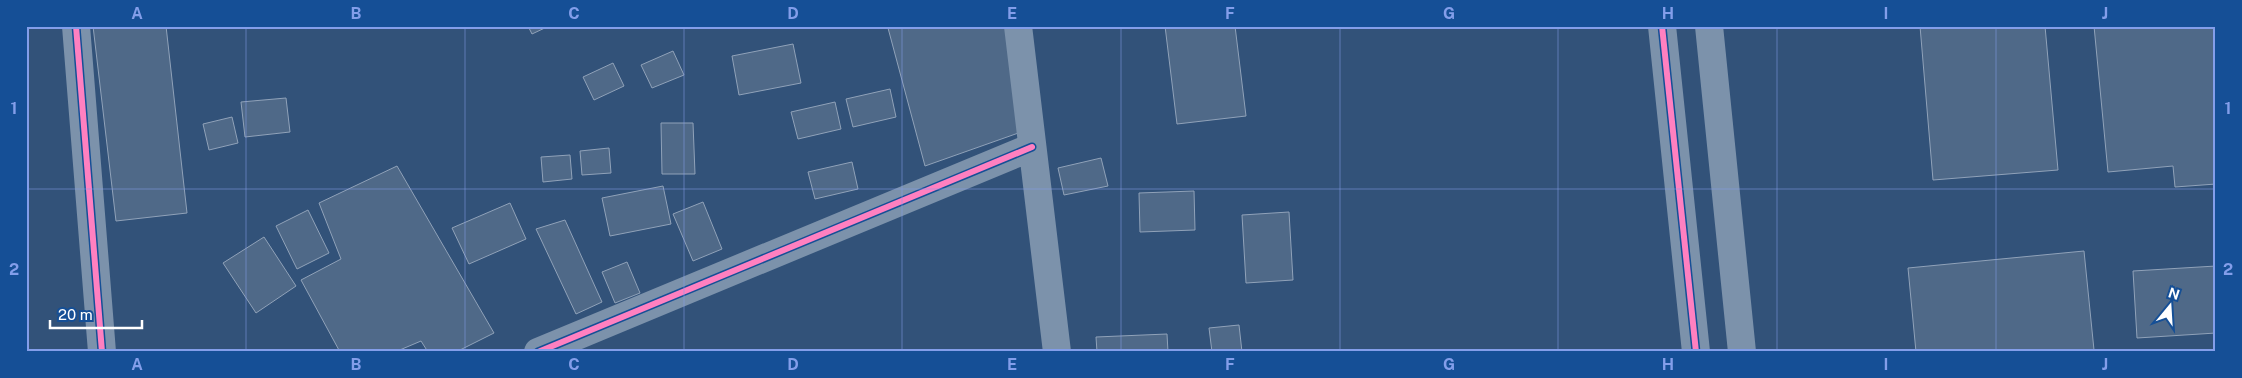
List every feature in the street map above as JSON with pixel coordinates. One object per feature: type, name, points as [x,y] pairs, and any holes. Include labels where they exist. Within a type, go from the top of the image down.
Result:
[{"type":"street","points":[[76,26],[102,352]]},
{"type":"street","points":[[1018,26],[1057,352]]},
{"type":"street","points":[[1662,26],[1696,352]]},
{"type":"street","points":[[1709,26],[1742,352]]},
{"type":"street","points":[[538,352],[571,346],[1032,147]]},
{"type":"building","points":[[93,26],[166,26],[187,213],[116,221]]},
{"type":"building","points":[[528,26],[549,26],[532,34]]},
{"type":"building","points":[[897,26],[1009,26],[1024,131],[925,166],[888,28]]},
{"type":"building","points":[[1165,26],[1235,26],[1246,116],[1177,124]]},
{"type":"building","points":[[1920,26],[2045,26],[2058,170],[1933,180]]},
{"type":"building","points":[[2094,26],[2216,26],[2216,184],[2175,187],[2173,166],[2108,172]]},
{"type":"building","points":[[793,44],[801,83],[739,95],[732,56]]},
{"type":"building","points":[[673,51],[684,75],[652,88],[641,65]]},
{"type":"building","points":[[613,63],[624,86],[594,100],[583,77]]},
{"type":"building","points":[[890,89],[896,117],[853,127],[846,99]]},
{"type":"building","points":[[286,98],[290,132],[245,137],[241,102]]},
{"type":"building","points":[[835,102],[841,129],[798,139],[791,112]]},
{"type":"building","points":[[232,117],[238,143],[209,150],[203,124]]},
{"type":"building","points":[[661,123],[693,123],[695,174],[662,174]]},
{"type":"building","points":[[609,148],[611,173],[582,175],[580,151]]},
{"type":"building","points":[[570,155],[572,179],[543,182],[541,157]]},
{"type":"building","points":[[1101,158],[1108,186],[1064,195],[1058,168]]},
{"type":"building","points":[[852,162],[858,189],[815,199],[808,172]]},
{"type":"building","points":[[397,166],[494,333],[456,352],[428,352],[421,341],[395,352],[340,352],[301,280],[341,259],[319,203]]},
{"type":"building","points":[[663,186],[671,224],[610,236],[602,198]]},
{"type":"building","points":[[1194,191],[1195,230],[1140,232],[1139,193]]},
{"type":"building","points":[[703,202],[722,249],[693,261],[673,214]]},
{"type":"building","points":[[510,203],[526,239],[469,264],[452,228]]},
{"type":"building","points":[[308,210],[329,253],[297,269],[276,226]]},
{"type":"building","points":[[1289,212],[1293,280],[1246,283],[1242,215]]},
{"type":"building","points":[[565,220],[602,302],[576,314],[536,229]]},
{"type":"building","points":[[264,237],[296,286],[256,313],[223,263]]},
{"type":"building","points":[[2084,251],[2094,350],[2074,352],[1916,352],[1908,268]]},
{"type":"building","points":[[627,262],[640,293],[615,303],[602,272]]},
{"type":"building","points":[[2216,266],[2216,333],[2137,338],[2133,271]]},
{"type":"building","points":[[1239,325],[1242,352],[1212,352],[1209,328]]},
{"type":"building","points":[[1167,334],[1168,352],[1097,352],[1096,337]]},
{"type":"cycle path","points":[[76,26],[102,352]]},
{"type":"cycle path","points":[[1662,26],[1696,352]]},
{"type":"cycle path","points":[[538,352],[1032,147]]}]
